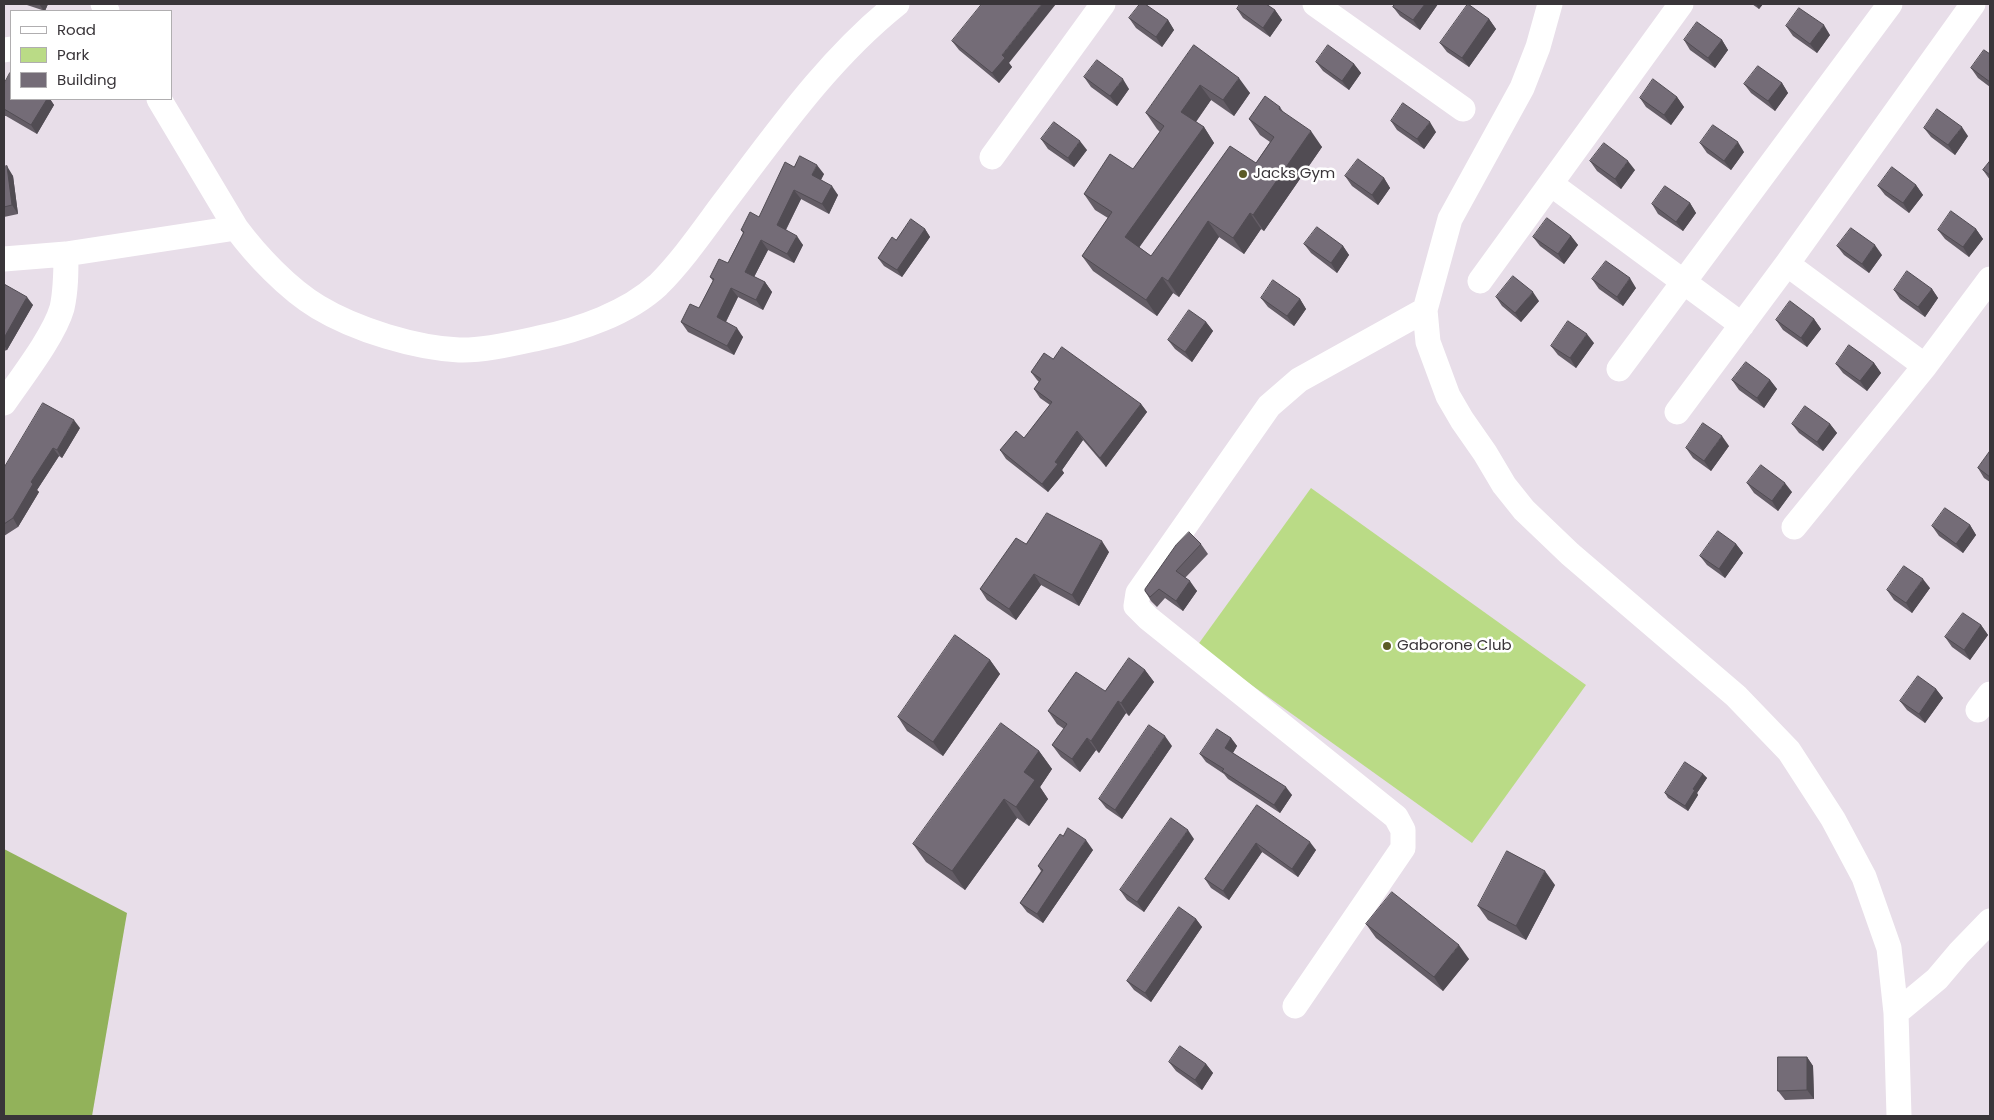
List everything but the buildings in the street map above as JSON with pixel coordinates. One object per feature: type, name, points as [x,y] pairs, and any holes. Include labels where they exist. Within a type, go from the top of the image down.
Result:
[{"type":"street","points":[[160,100],[236,228],[246,242],[292,287],[318,307],[366,329],[415,345],[461,350],[560,334],[618,313],[657,286],[682,258],[808,92],[870,26],[897,4]]},
{"type":"street","points":[[992,157],[1103,4]]},
{"type":"street","points":[[1315,4],[1463,109]]},
{"type":"street","points":[[1550,4],[1538,47],[1522,88],[1450,220],[1425,310],[1428,342],[1448,396],[1504,485],[1524,510],[1570,554],[1736,696],[1789,751],[1833,819],[1864,877],[1889,948],[1896,1013],[1899,1116]]},
{"type":"street","points":[[1480,281],[1681,4]]},
{"type":"street","points":[[1619,369],[1890,4]]},
{"type":"street","points":[[1677,412],[1787,264],[1973,4]]},
{"type":"street","points":[[1551,184],[1742,325]]},
{"type":"street","points":[[4,259],[66,254],[236,228]]},
{"type":"street","points":[[4,403],[52,330],[61,309],[66,286],[66,254]]},
{"type":"street","points":[[1787,264],[1925,366]]},
{"type":"street","points":[[1794,527],[1925,366],[1990,280]]},
{"type":"street","points":[[1295,1006],[1403,848],[1403,830],[1396,816],[1148,618],[1136,606],[1138,593],[1269,406],[1299,380],[1425,310]]},
{"type":"street","points":[[1896,1013],[1937,979],[1990,921]]},
{"type":"green space","points":[[1311,488],[1586,685],[1472,843],[1197,646]]},
{"type":"green space","points":[[4,849],[127,913],[92,1116],[4,1116]]},
{"type":"place","name":"Jacks Gym","points":[[1243,174]]},
{"type":"place","name":"Gaborone Club","points":[[1387,646]]}]
